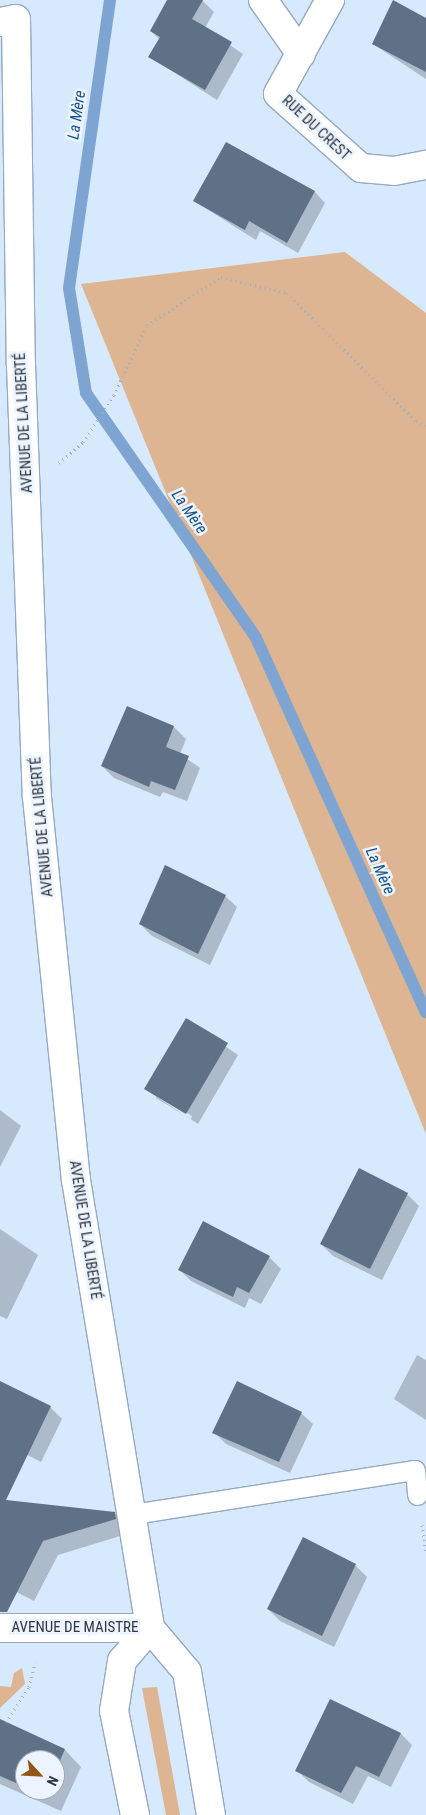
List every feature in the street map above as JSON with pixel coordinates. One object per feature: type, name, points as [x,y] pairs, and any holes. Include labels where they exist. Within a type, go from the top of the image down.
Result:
[{"type":"street","points":[[263,0],[300,54],[330,0]]},
{"type":"street","name":"AVENUE DE LA LIBERTÉ","points":[[8,20],[37,797],[76,1180],[133,1514],[150,1628]]},
{"type":"street","name":"RUE DU CREST","points":[[300,54],[278,94],[327,143],[360,168],[394,171],[426,165]]},
{"type":"street","name":"AVENUE DE MAISTRE","points":[[0,1628],[150,1628]]},
{"type":"street","points":[[135,1815],[114,1711],[122,1662],[150,1628],[187,1672],[210,1815]]},
{"type":"lane","points":[[133,1514],[415,1470],[417,1494]]},
{"type":"path","points":[[83,442],[114,395],[147,325],[221,277],[288,293],[416,421],[426,425]]},
{"type":"path","points":[[6,1722],[29,1687],[43,1629]]},
{"type":"shaded area","points":[[345,252],[426,313],[426,1134],[81,284]]},
{"type":"shaded area","points":[[22,1668],[25,1684],[0,1708],[0,1686],[11,1687],[14,1673]]},
{"type":"shaded area","points":[[157,1687],[180,1815],[166,1815],[142,1688]]},
{"type":"building","points":[[167,0],[203,0],[192,19],[232,42],[205,90],[148,57],[160,37],[150,31]]},
{"type":"building","points":[[393,0],[426,18],[426,72],[372,44]]},
{"type":"building","points":[[226,142],[315,191],[287,243],[249,221],[245,230],[193,201]]},
{"type":"building","points":[[127,706],[174,726],[166,747],[189,756],[175,790],[151,781],[149,787],[101,766]]},
{"type":"building","points":[[165,865],[226,895],[198,954],[139,924]]},
{"type":"building","points":[[186,1018],[228,1043],[186,1114],[144,1089]]},
{"type":"building","points":[[359,1168],[408,1193],[370,1269],[320,1244]]},
{"type":"building","points":[[203,1221],[270,1256],[249,1293],[237,1287],[233,1297],[178,1270]]},
{"type":"building","points":[[0,1381],[51,1406],[6,1500],[115,1512],[116,1519],[43,1541],[7,1612],[0,1612]]},
{"type":"building","points":[[237,1381],[302,1412],[279,1462],[212,1433]]},
{"type":"building","points":[[303,1537],[356,1564],[322,1636],[267,1609]]},
{"type":"building","points":[[330,1699],[401,1733],[379,1777],[356,1766],[341,1793],[295,1771]]},
{"type":"building","points":[[0,1719],[65,1749],[15,1750],[15,1783],[0,1776]]},
{"type":"waterway","name":"La Mère","points":[[110,0],[69,288],[86,393],[256,638],[426,1012]]}]
